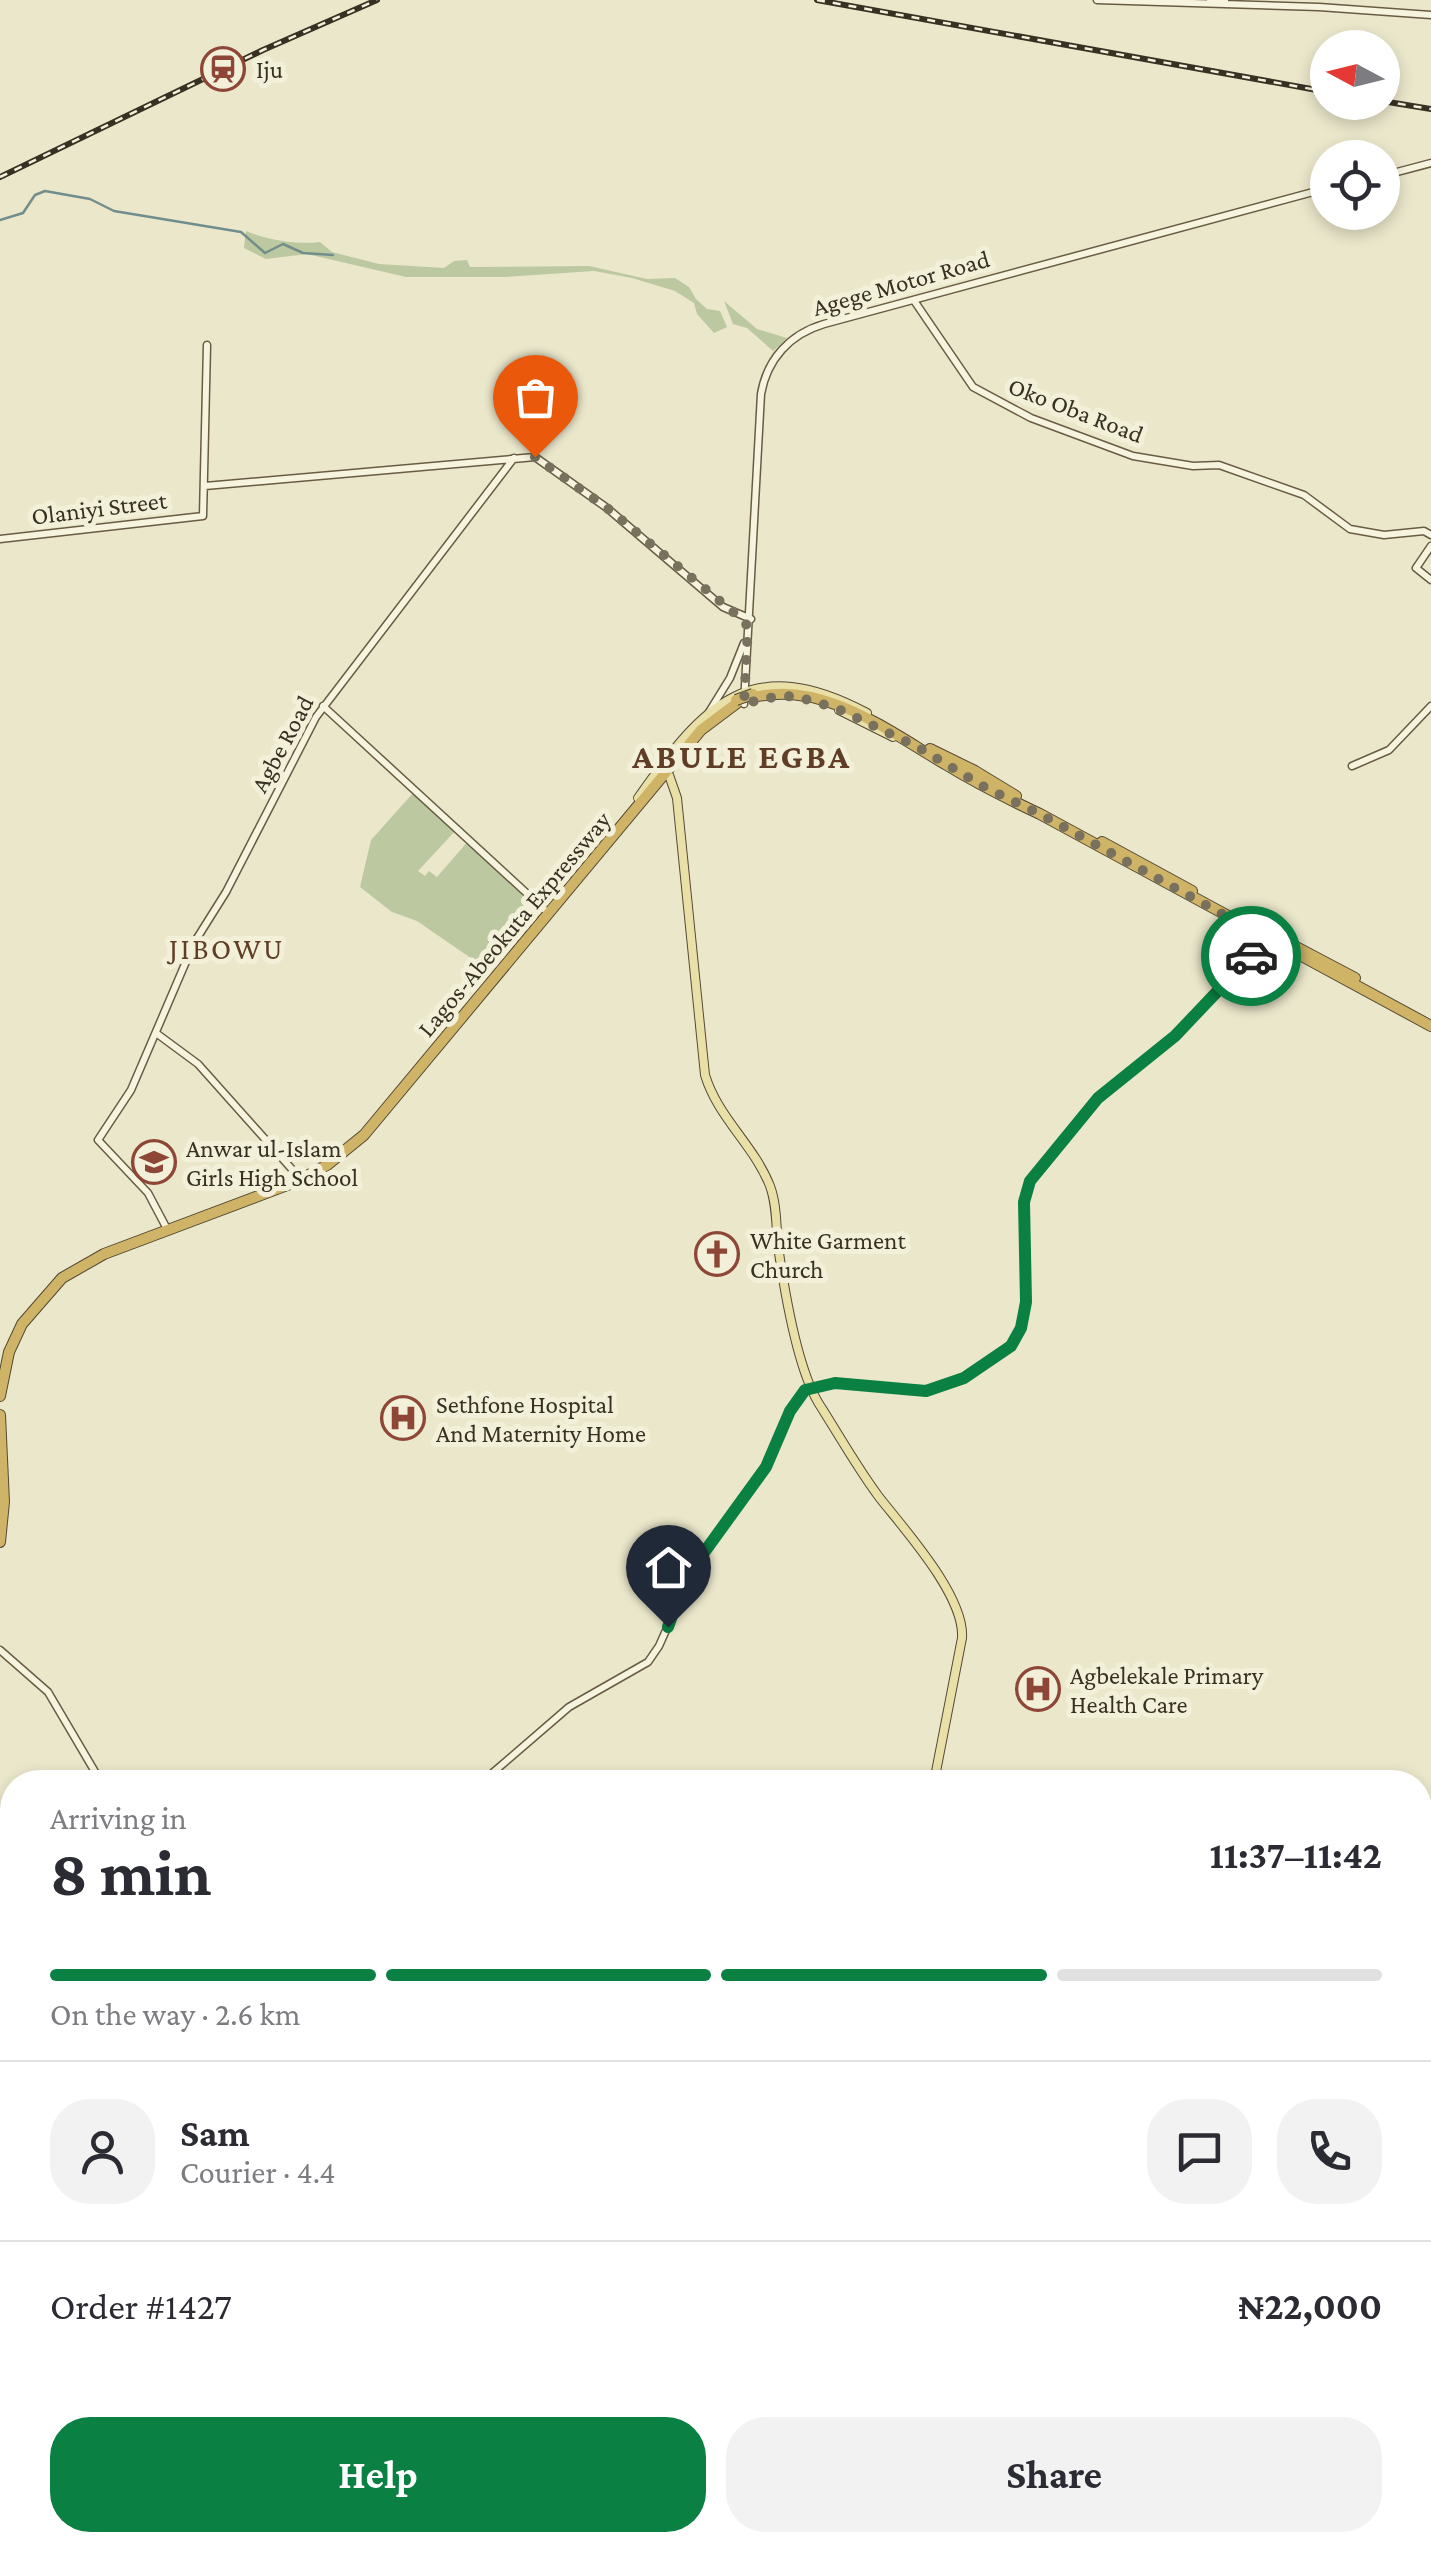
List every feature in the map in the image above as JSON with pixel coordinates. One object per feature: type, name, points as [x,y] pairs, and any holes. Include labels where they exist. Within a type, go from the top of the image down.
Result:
[{"type":"highway","points":[[745,698],[782,692],[818,698],[966,766],[1411,1011],[1431,1026]]},
{"type":"highway","name":"Lagos-Abeokuta Expressway","points":[[0,1367],[21,1316],[56,1277],[92,1254],[298,1176],[330,1159],[362,1131],[545,910],[702,730],[745,698]]},
{"type":"highway","points":[[917,745],[986,788],[1268,939],[1431,1018]]},
{"type":"highway","name":"Lagos-Abeokuta Expressway","points":[[0,1396],[9,1352],[22,1324],[62,1278],[104,1254],[306,1177],[328,1165],[364,1135],[631,812]]},
{"type":"highway","points":[[0,1415],[4,1502],[0,1542]]},
{"type":"main road","points":[[1098,0],[1431,13]]},
{"type":"main road","points":[[1210,0],[1431,13]]},
{"type":"main road","points":[[1400,169],[1431,161]]},
{"type":"main road","name":"Agege Motor Road","points":[[778,358],[798,335],[824,324],[1310,196]]},
{"type":"main road","name":"Agege Motor Road","points":[[778,358],[816,330],[1289,201]]},
{"type":"main road","name":"Oko Oba Road","points":[[915,302],[973,387],[1030,418],[1134,456],[1193,466],[1219,465],[1304,495],[1350,529],[1384,536],[1424,531],[1431,535]]},
{"type":"main road","points":[[207,345],[205,486],[532,457],[544,461],[607,508],[737,614],[749,618]]},
{"type":"main road","points":[[631,812],[713,725],[745,698],[762,385],[778,358]]},
{"type":"main road","name":"Agbe Road","points":[[166,1226],[148,1193],[98,1140],[132,1090],[194,943],[323,706],[515,456]]},
{"type":"main road","name":"Olaniyi Street","points":[[0,539],[203,516],[205,486]]},
{"type":"main road","points":[[1431,546],[1416,564],[1416,572],[1431,580]]},
{"type":"main road","points":[[746,673],[749,618]]},
{"type":"main road","points":[[631,812],[652,778],[708,714],[730,678],[746,637]]},
{"type":"main road","points":[[708,714],[745,698]]},
{"type":"main road","points":[[323,706],[545,910]]},
{"type":"main road","points":[[1352,766],[1389,750],[1431,706]]},
{"type":"main road","points":[[668,776],[677,798],[702,1063],[716,1104],[766,1178],[810,1390],[886,1507],[915,1543],[955,1612],[960,1629],[935,1770]]},
{"type":"main road","points":[[810,1390],[848,1386],[931,1394],[971,1378],[1013,1348],[1021,1336],[1028,1306],[1026,1243],[1031,1185],[1094,1107],[1152,1060],[1268,939]]},
{"type":"main road","points":[[498,1770],[571,1709],[644,1669],[658,1653],[688,1582],[758,1485],[793,1405],[810,1390],[850,1383],[926,1391],[964,1378],[1011,1346],[1021,1328],[1026,1302],[1024,1202],[1030,1181],[1098,1098],[1175,1036],[1268,939]]},
{"type":"main road","points":[[156,1034],[198,1064],[298,1176]]},
{"type":"main road","points":[[0,1652],[47,1693],[93,1770]]},
{"type":"green space","points":[[246,231],[283,241],[320,242],[332,252],[379,264],[444,268],[454,261],[467,260],[470,267],[589,266],[647,279],[675,278],[689,287],[707,309],[720,311],[727,327],[714,333],[697,314],[694,303],[675,291],[632,278],[594,271],[506,277],[406,277],[307,254],[266,259],[244,248]]},
{"type":"green space","points":[[724,301],[757,329],[787,338],[773,351],[747,328],[733,324]]},
{"type":"green space","points":[[414,792],[457,829],[418,871],[425,876],[429,871],[437,877],[469,840],[543,905],[481,965],[417,921],[392,912],[360,887],[371,840]]},
{"type":"waterway","points":[[0,220],[23,213],[35,195],[45,191],[90,199],[114,211],[241,232],[265,253],[283,244],[303,253],[333,255]]},
{"type":"railway","points":[[0,177],[263,50],[377,0]]},
{"type":"railway","points":[[817,0],[1310,89]]},
{"type":"railway","points":[[1400,104],[1431,109]]},
{"type":"way so far","points":[[535,457],[607,508],[743,620],[748,627],[744,704],[794,696],[822,702],[916,746],[986,788],[1266,938],[1251,956]]},
{"type":"place","name":"Iju","points":[[223,69]]},
{"type":"place","name":"Anwar ul-Islam Girls High School","points":[[154,1162]]},
{"type":"place","name":"White Garment Church","points":[[717,1254]]},
{"type":"place","name":"Sethfone Hospital And Maternity Home","points":[[403,1418]]},
{"type":"place","name":"Agbelekale Primary Health Care","points":[[1038,1689]]},
{"type":"district","name":"ABULE EGBA","points":[[742,756]]},
{"type":"district","name":"JIBOWU","points":[[227,948]]},
{"type":"route","points":[[668,1627],[695,1565],[766,1467],[790,1411],[805,1390],[854,1383],[926,1391],[964,1378],[1011,1346],[1018,1337],[1026,1302],[1025,1192],[1038,1168],[1098,1098],[1175,1036],[1251,956]]}]
